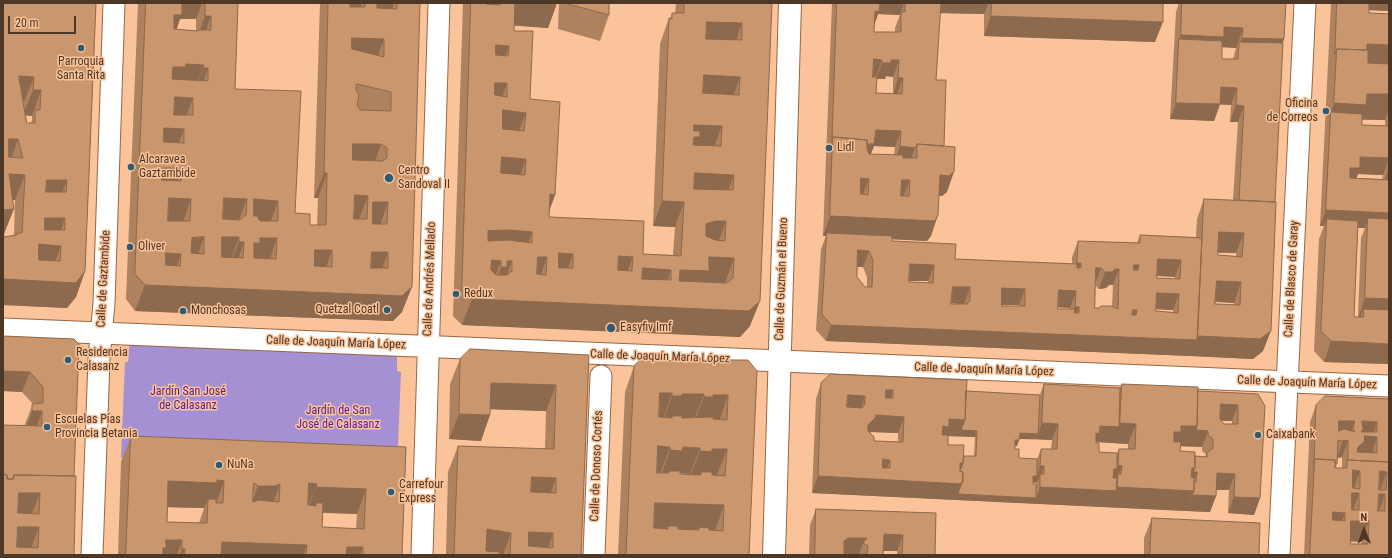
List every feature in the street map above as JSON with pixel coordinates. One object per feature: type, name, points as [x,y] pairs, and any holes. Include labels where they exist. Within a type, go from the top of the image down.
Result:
[{"type":"street","name":"Calle de Gaztambide","points":[[92,555],[101,333],[104,302],[114,3]]},
{"type":"street","name":"Calle de Andrés Mellado","points":[[422,555],[439,3]]},
{"type":"street","name":"Calle de Guzmán el Bueno","points":[[774,555],[790,3]]},
{"type":"street","name":"Calle de Blasco de Garay","points":[[1279,555],[1305,3]]},
{"type":"street","name":"Calle de Joaquín María López","points":[[3,329],[1389,386]]},
{"type":"street","name":"Calle de Donoso Cortés","points":[[594,555],[601,376]]},
{"type":"green space","name":"Jardín de San José de Calasanz","points":[[130,335],[397,346],[397,371],[401,372],[397,469],[121,458],[125,362],[128,362]]},
{"type":"building","points":[[3,3],[96,3],[85,271],[76,283],[3,279],[3,230],[4,237],[22,233],[25,175],[9,174],[14,209],[3,210]],"holes":[[[75,75],[83,75],[83,78],[75,78]],[[19,76],[34,77],[33,90],[41,90],[40,110],[35,110],[35,123],[27,123]],[[9,139],[18,139],[23,158],[9,157]],[[47,180],[67,180],[66,192],[46,192]],[[45,218],[65,218],[65,230],[45,230]],[[39,244],[61,246],[60,261],[39,260]]]},
{"type":"building","points":[[146,3],[182,3],[182,15],[174,15],[174,29],[198,31],[211,30],[211,16],[205,16],[205,3],[238,3],[235,89],[301,91],[295,213],[310,214],[310,225],[326,225],[327,173],[324,173],[328,3],[350,3],[350,7],[365,7],[365,3],[377,3],[377,8],[397,9],[397,3],[420,3],[412,287],[402,296],[145,285],[135,274]],"holes":[[[352,38],[384,39],[384,57],[352,49]],[[186,64],[204,65],[203,68],[208,68],[208,81],[172,79],[173,67],[186,67]],[[357,84],[391,92],[391,111],[360,110],[357,105],[359,95],[356,90]],[[175,97],[193,98],[193,115],[174,115]],[[164,128],[184,129],[184,143],[164,142]],[[353,144],[381,144],[387,148],[387,158],[382,161],[353,160]],[[163,168],[182,168],[181,181],[162,180]],[[355,195],[368,196],[367,219],[354,219]],[[169,198],[191,199],[190,221],[168,221]],[[224,198],[247,199],[246,216],[243,216],[240,220],[223,219]],[[254,199],[278,201],[278,221],[260,221],[257,216],[254,216]],[[373,202],[388,202],[387,224],[373,224]],[[204,237],[204,254],[191,253],[192,238]],[[222,237],[239,237],[239,242],[244,242],[243,258],[222,257]],[[260,238],[277,238],[276,259],[254,258],[254,243],[260,243]],[[315,250],[332,250],[332,267],[315,266]],[[372,252],[388,252],[388,268],[371,268]],[[166,253],[181,254],[180,266],[166,265]]]},
{"type":"building","points":[[471,3],[500,5],[500,3],[515,3],[514,31],[533,31],[530,99],[560,102],[555,195],[550,194],[549,217],[644,221],[643,254],[681,256],[684,202],[662,201],[669,18],[672,19],[672,13],[684,13],[684,3],[772,3],[760,301],[749,311],[472,299],[462,290]],"holes":[[[707,22],[742,23],[742,40],[706,39]],[[496,45],[509,46],[508,56],[496,55]],[[704,75],[740,77],[739,95],[703,93]],[[495,83],[507,83],[507,97],[495,95]],[[503,110],[526,113],[524,131],[503,129]],[[694,125],[722,126],[721,146],[693,145],[694,137],[700,137],[700,131],[694,131]],[[502,157],[526,159],[525,175],[501,173]],[[695,173],[734,175],[733,190],[694,189]],[[716,221],[726,221],[725,241],[715,240],[706,236],[706,224]],[[510,230],[532,232],[532,243],[509,240],[488,241],[488,231]],[[559,253],[573,254],[573,268],[559,268]],[[619,256],[633,257],[632,271],[618,270]],[[538,257],[547,257],[546,275],[537,274]],[[709,257],[734,258],[733,278],[727,283],[679,281],[680,270],[709,271]],[[492,260],[501,261],[501,267],[507,267],[507,261],[512,261],[512,271],[507,275],[496,275],[491,270]],[[643,268],[671,270],[671,280],[642,279]]]},
{"type":"building","points":[[609,3],[609,15],[568,4]]},
{"type":"building","points":[[837,3],[880,3],[879,12],[875,11],[874,32],[901,32],[901,12],[905,12],[905,3],[941,3],[936,80],[946,80],[944,146],[917,144],[915,148],[900,146],[901,131],[876,130],[874,144],[867,144],[867,140],[833,137],[832,141]],"holes":[[[874,59],[882,60],[882,63],[891,63],[891,60],[899,60],[898,78],[903,78],[902,94],[876,93],[877,77],[873,77]]]},
{"type":"building","points":[[992,3],[1163,3],[1163,22],[991,16]]},
{"type":"building","points":[[1182,3],[1286,3],[1284,39],[1242,38],[1243,28],[1224,27],[1224,37],[1181,35]]},
{"type":"building","points":[[1337,3],[1369,3],[1369,13],[1389,14],[1389,45],[1367,44],[1367,50],[1337,49],[1335,54]]},
{"type":"building","points":[[1179,39],[1222,41],[1222,59],[1238,59],[1239,42],[1283,43],[1275,202],[1239,200],[1244,106],[1236,105],[1237,88],[1221,87],[1220,104],[1176,103]]},
{"type":"building","points":[[1337,49],[1368,50],[1368,63],[1389,64],[1389,94],[1367,94],[1366,105],[1334,103]]},
{"type":"building","points":[[1331,112],[1362,114],[1362,125],[1389,126],[1389,158],[1360,157],[1360,168],[1350,168],[1350,178],[1389,180],[1389,213],[1326,210]]},
{"type":"building","points":[[833,137],[867,140],[867,149],[869,154],[903,155],[903,158],[917,158],[917,144],[955,147],[954,172],[949,176],[940,175],[938,215],[935,221],[830,216]],"holes":[[[861,178],[869,179],[868,195],[861,194]],[[902,180],[910,180],[909,196],[901,196]]]},
{"type":"building","points":[[1204,199],[1276,202],[1271,331],[1260,339],[1198,336]],"holes":[[[1219,232],[1244,233],[1242,257],[1218,255]],[[1217,281],[1241,282],[1240,305],[1215,304]]]},
{"type":"building","points":[[1368,218],[1389,219],[1389,299],[1365,298]]},
{"type":"building","points":[[1327,219],[1358,221],[1354,317],[1364,317],[1363,309],[1389,310],[1389,344],[1331,341],[1321,331]]},
{"type":"building","points":[[827,233],[892,236],[892,241],[956,244],[955,259],[1077,264],[1077,268],[1081,268],[1081,263],[1077,263],[1078,241],[1140,243],[1140,235],[1202,238],[1197,340],[831,325],[822,314]],"holes":[[[858,250],[869,251],[873,260],[872,287],[865,287],[857,277]],[[1158,259],[1181,260],[1180,279],[1157,278]],[[910,264],[934,265],[933,283],[909,282]],[[1134,265],[1139,265],[1138,270],[1134,270]],[[1096,268],[1101,268],[1105,272],[1112,272],[1115,269],[1119,269],[1118,309],[1111,306],[1101,306],[1099,308],[1095,308]],[[953,287],[970,287],[970,301],[967,304],[951,304]],[[1002,288],[1025,289],[1025,306],[1002,306]],[[1059,290],[1076,291],[1075,307],[1079,307],[1079,313],[1074,313],[1075,309],[1058,309]],[[1157,293],[1179,294],[1178,313],[1156,311]],[[1133,310],[1137,310],[1136,315],[1132,315]]]},
{"type":"building","name":"Escuelas Pías Provincia Betania","points":[[3,336],[74,339],[79,344],[74,476],[14,475],[13,479],[7,479],[7,475],[3,474],[3,425],[42,426],[42,411],[32,411],[32,404],[43,403],[43,387],[30,372],[3,371]]},
{"type":"building","points":[[470,349],[589,355],[581,555],[510,555],[511,533],[487,529],[486,551],[500,552],[499,555],[454,555],[458,446],[554,449],[556,385],[491,383],[490,415],[459,414],[460,359]],"holes":[[[532,477],[556,478],[556,493],[531,492]],[[529,532],[553,533],[553,548],[529,546]]]},
{"type":"building","points":[[645,356],[659,357],[659,360],[684,361],[684,358],[704,358],[704,362],[727,363],[727,360],[748,360],[757,371],[749,555],[626,555],[634,366]],"holes":[[[660,393],[672,393],[672,396],[682,396],[682,394],[704,394],[704,397],[713,397],[713,395],[728,395],[727,420],[713,419],[713,417],[659,417]],[[658,446],[670,447],[670,450],[682,451],[683,447],[700,448],[700,451],[712,452],[712,449],[727,449],[725,476],[712,475],[712,472],[701,472],[701,475],[680,474],[680,471],[657,473]],[[655,503],[724,505],[723,531],[709,530],[709,528],[699,527],[699,530],[678,529],[678,526],[668,526],[668,529],[654,528]]]},
{"type":"building","points":[[831,374],[967,380],[965,420],[949,419],[949,427],[943,426],[942,435],[948,435],[948,445],[964,445],[963,463],[960,463],[960,471],[963,472],[962,484],[818,476],[821,383]],"holes":[[[886,390],[893,390],[893,398],[886,398]],[[848,395],[865,396],[865,404],[862,408],[847,407]],[[876,415],[904,417],[903,442],[874,441],[874,437],[868,431],[868,425]],[[883,459],[890,460],[890,468],[883,468]]]},
{"type":"building","points":[[1044,384],[1120,388],[1119,427],[1100,426],[1099,434],[1096,433],[1096,443],[1099,443],[1099,452],[1117,453],[1117,469],[1114,469],[1113,478],[1117,478],[1116,491],[1040,487],[1040,474],[1044,474],[1044,466],[1040,466],[1041,449],[1057,449],[1058,424],[1042,423]]},
{"type":"building","points":[[1122,384],[1198,387],[1197,426],[1181,426],[1181,432],[1174,432],[1174,442],[1181,442],[1180,451],[1195,452],[1195,468],[1192,468],[1191,477],[1194,478],[1194,491],[1117,487],[1118,474],[1121,474],[1122,466],[1118,465],[1119,449],[1135,449],[1136,424],[1120,423]]},
{"type":"building","points":[[966,391],[1040,395],[1038,434],[1020,433],[1019,440],[1015,440],[1015,449],[1019,449],[1019,458],[1037,459],[1037,476],[1033,476],[1033,484],[1036,484],[1036,498],[958,494],[963,482],[963,472],[960,471],[964,456],[976,456],[977,431],[961,430],[965,420]]},
{"type":"building","points":[[1198,391],[1258,394],[1265,406],[1260,498],[1234,497],[1235,474],[1217,473],[1216,496],[1192,495],[1197,472],[1193,472],[1195,468],[1195,456],[1207,457],[1207,453],[1213,448],[1213,439],[1208,435],[1208,431],[1196,430]],"holes":[[[1221,404],[1238,405],[1238,424],[1224,424],[1220,419]]]},
{"type":"building","points":[[1325,396],[1389,399],[1389,462],[1348,460],[1348,440],[1338,440],[1337,464],[1335,463],[1335,460],[1315,459],[1314,463],[1316,405]],"holes":[[[1339,421],[1355,421],[1353,428],[1355,432],[1344,429],[1339,431]],[[1362,421],[1377,422],[1377,432],[1361,432],[1363,429]],[[1365,436],[1377,437],[1377,453],[1357,452],[1358,447],[1364,442]]]},
{"type":"building","points":[[131,436],[406,447],[402,555],[363,555],[363,547],[347,547],[346,555],[306,555],[307,545],[222,542],[221,555],[185,555],[126,555]],"holes":[[[217,480],[224,481],[223,503],[216,503],[216,499],[208,499],[207,523],[167,522],[168,481],[217,483]],[[254,483],[258,486],[275,486],[280,484],[279,502],[258,500],[253,502]],[[309,483],[317,484],[316,487],[366,489],[364,529],[322,527],[323,503],[316,503],[316,506],[308,505]],[[166,540],[182,540],[182,549],[185,549],[185,555],[163,554],[163,548],[166,548]]]},
{"type":"building","points":[[1315,459],[1335,460],[1335,468],[1347,468],[1347,460],[1389,462],[1389,555],[1310,555]],"holes":[[[1353,470],[1360,471],[1360,489],[1353,488]],[[1380,471],[1387,472],[1386,490],[1379,490]],[[1352,493],[1359,493],[1359,510],[1352,510]],[[1379,494],[1385,494],[1385,511],[1378,511]],[[1333,512],[1345,513],[1345,521],[1333,520]],[[1351,521],[1369,521],[1368,544],[1351,544]]]},
{"type":"building","points":[[3,474],[7,475],[7,479],[14,479],[14,475],[76,476],[74,555],[3,555]],"holes":[[[19,493],[40,493],[39,514],[18,513]],[[18,527],[39,527],[38,548],[17,547]]]},
{"type":"building","points":[[816,509],[936,513],[935,555],[902,555],[903,535],[884,534],[883,555],[862,555],[867,554],[868,546],[863,543],[867,538],[848,538],[844,541],[844,555],[815,555]]},
{"type":"building","points":[[1152,518],[1260,523],[1259,555],[1150,555]]},
{"type":"place","name":"Parroquia Santa Rita","points":[[81,48]]},
{"type":"place","name":"Oficina de Correos","points":[[1326,111]]},
{"type":"place","name":"Lidl","points":[[829,148]]},
{"type":"place","name":"Alcaravea Gaztambide","points":[[131,167]]},
{"type":"place","name":"Centro Sandoval II","points":[[389,178]]},
{"type":"place","name":"Oliver","points":[[130,247]]},
{"type":"place","name":"Redux","points":[[456,294]]},
{"type":"place","name":"Quetzal Coatl","points":[[387,310]]},
{"type":"place","name":"Monchosas","points":[[183,311]]},
{"type":"place","name":"Easyfiv Imf","points":[[611,328]]},
{"type":"place","name":"Residencia Calasanz","points":[[68,360]]},
{"type":"place","name":"Escuelas Pías Provincia Betania","points":[[47,427]]},
{"type":"place","name":"Caixabank","points":[[1258,435]]},
{"type":"place","name":"NuNa","points":[[219,465]]},
{"type":"place","name":"Carrefour Express","points":[[391,492]]},
{"type":"park label","name":"Jardín San José de Calasanz","points":[[188,399]]}]
